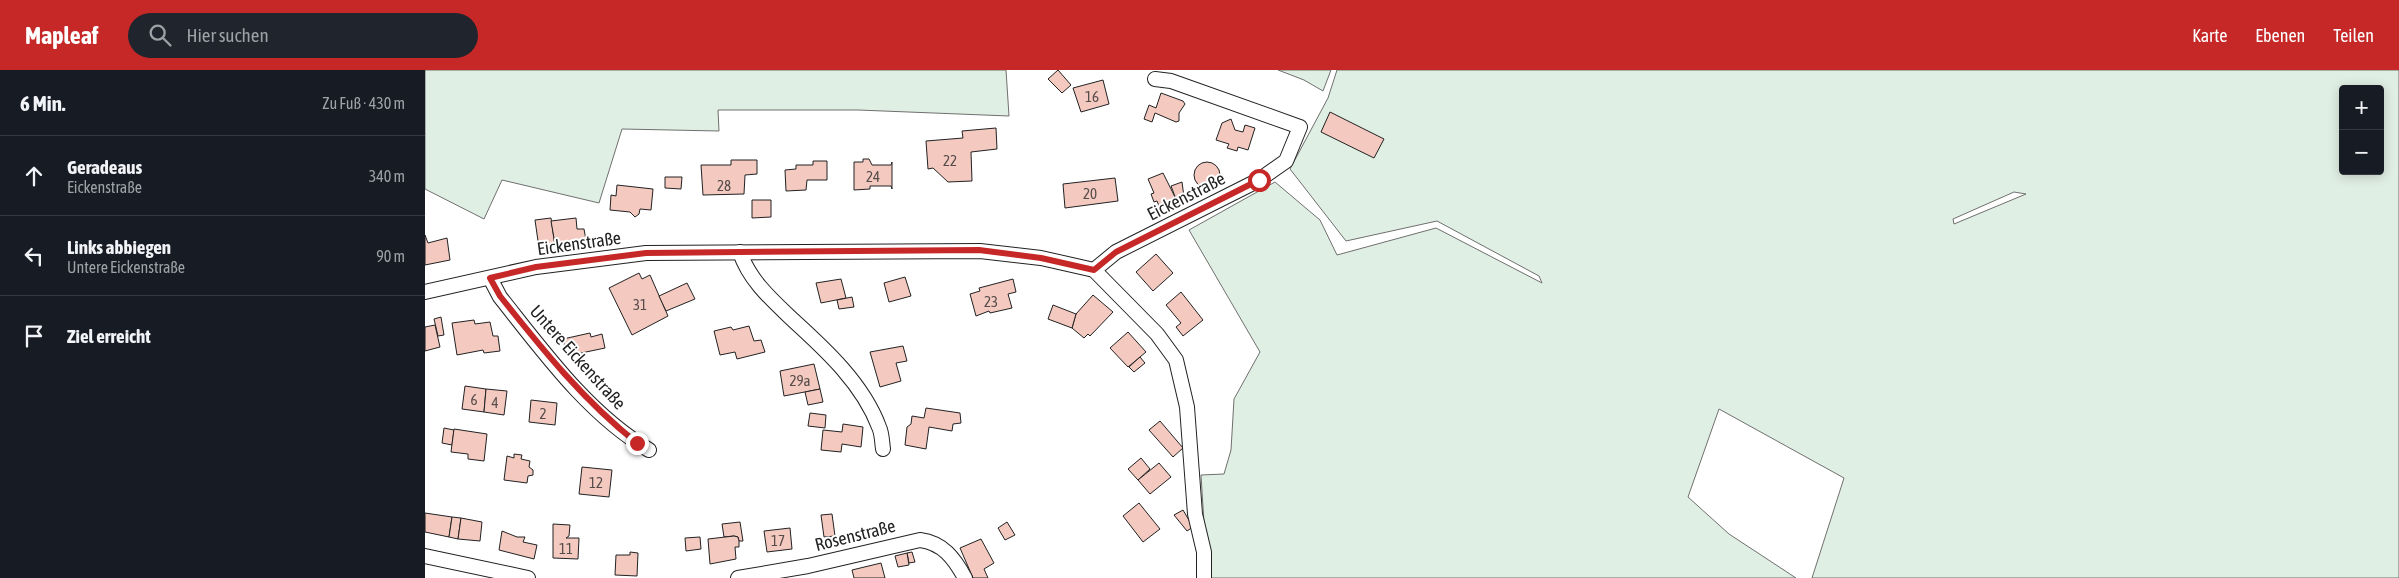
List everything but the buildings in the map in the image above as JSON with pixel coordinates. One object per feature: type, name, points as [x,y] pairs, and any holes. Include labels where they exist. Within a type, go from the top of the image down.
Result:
[{"type":"street","name":"Eickenstraße","points":[[425,292],[536,267],[646,253],[979,250],[1041,258],[1094,270],[1116,252],[1259,180],[1274,170],[1286,161],[1300,126],[1171,81],[1155,79]]},
{"type":"street","points":[[740,252],[745,267],[753,279],[777,305],[833,357],[867,403],[880,428],[883,449]]},
{"type":"street","points":[[1094,270],[1157,334],[1176,360],[1187,407],[1195,514],[1204,552],[1204,578]]},
{"type":"street","name":"Untere Eickenstraße","points":[[490,278],[506,304],[583,396],[608,420],[649,450]]},
{"type":"street","name":"Rosenstraße","points":[[738,578],[808,566],[920,540],[933,542],[945,550],[957,564],[965,578]]},
{"type":"street","points":[[425,556],[527,578]]},
{"type":"green space","points":[[425,70],[1006,70],[1009,116],[858,110],[718,110],[719,131],[622,129],[599,203],[502,180],[484,219],[425,189]]},
{"type":"green space","points":[[1278,70],[1331,70],[1323,91],[1304,80]]},
{"type":"green space","points":[[1337,70],[2399,70],[2399,578],[1812,578],[1844,478],[1719,409],[1688,497],[1729,534],[1796,578],[1203,578],[1206,555],[1201,475],[1224,474],[1231,450],[1234,399],[1260,352],[1189,230],[1275,182],[1320,220],[1337,255],[1436,228],[1542,283],[1539,276],[1437,221],[1346,241],[1290,169],[1328,98]],"holes":[[[2014,192],[2026,194],[1954,224],[1953,219]]]},
{"type":"route","points":[[637,443],[608,420],[583,396],[537,343],[500,296],[490,278],[536,267],[646,253],[979,250],[1027,255],[1094,270],[1116,252],[1259,180]]}]
